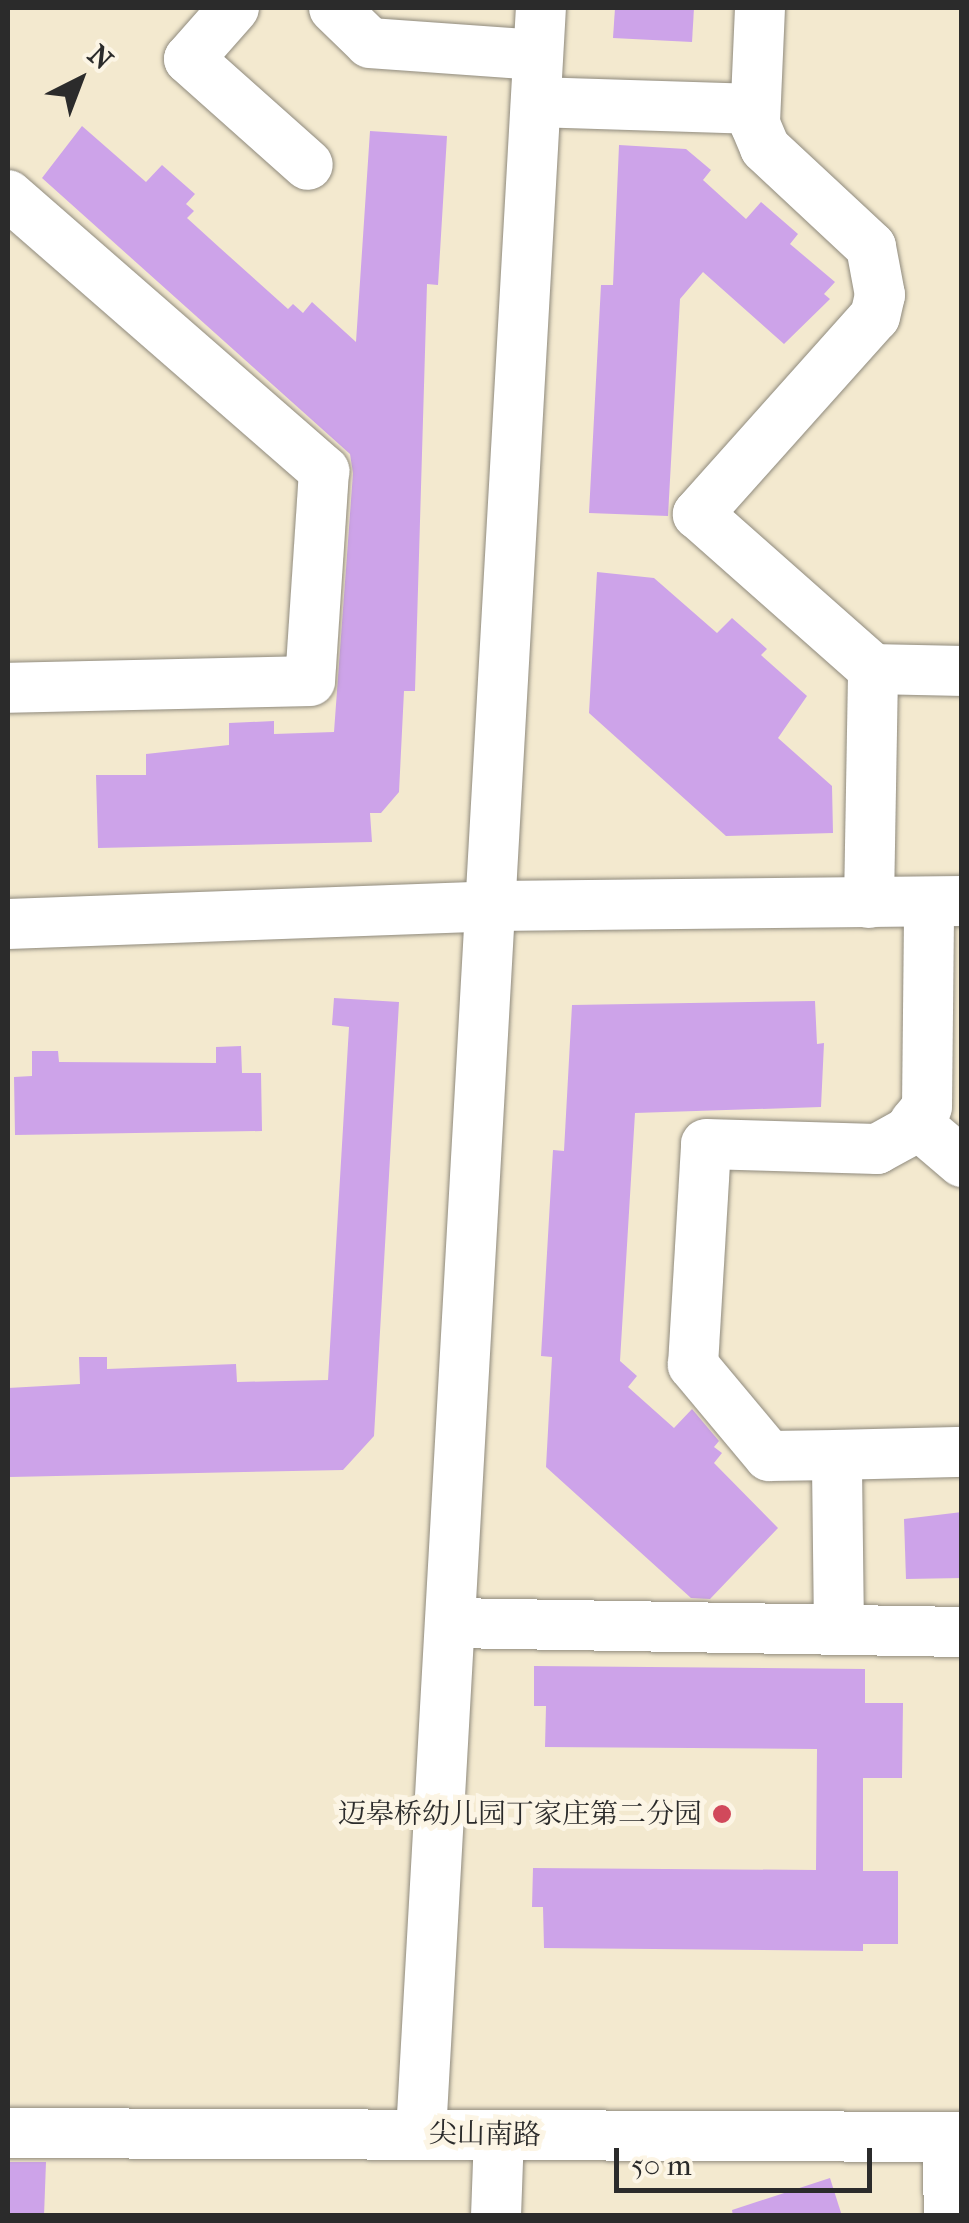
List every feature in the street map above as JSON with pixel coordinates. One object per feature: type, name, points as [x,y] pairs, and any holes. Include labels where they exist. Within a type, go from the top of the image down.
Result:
[{"type":"street","points":[[234,8],[189,58],[308,165]]},
{"type":"street","points":[[334,8],[370,42],[538,55],[756,109]]},
{"type":"street","points":[[760,8],[756,109],[766,148],[872,247],[880,295],[875,316],[698,514],[873,669],[962,671]]},
{"type":"street","points":[[421,2133],[494,906],[538,55]]},
{"type":"street","points":[[8,195],[324,471],[310,682],[8,688]]},
{"type":"street","points":[[869,902],[873,669]]},
{"type":"street","points":[[8,909],[8,924],[494,906],[945,902],[927,1107],[915,1122],[877,1148],[706,1144],[693,1365],[769,1456],[962,1452]]},
{"type":"street","points":[[915,1122],[962,1162]]},
{"type":"street","points":[[837,1454],[839,1630]]},
{"type":"street","points":[[452,1623],[962,1632]]},
{"type":"street","name":"尖山南路","points":[[8,2133],[954,2137]]},
{"type":"street","points":[[496,2216],[499,2135]]},
{"type":"street","points":[[949,2216],[954,2137]]},
{"type":"building","points":[[615,8],[694,8],[692,42],[613,38]]},
{"type":"building","points":[[82,126],[146,182],[162,165],[195,194],[186,204],[194,211],[187,218],[288,309],[293,304],[303,313],[312,302],[356,342],[370,131],[447,136],[438,285],[427,284],[415,691],[404,691],[399,792],[381,813],[370,813],[372,842],[98,848],[96,775],[146,775],[146,754],[229,745],[229,723],[274,721],[274,734],[334,732],[353,473],[350,454],[42,178]]},
{"type":"building","points":[[619,145],[686,149],[711,170],[703,180],[746,219],[761,202],[798,234],[790,244],[835,282],[824,294],[830,299],[784,344],[703,272],[680,299],[668,516],[589,513],[601,285],[613,285]]},
{"type":"building","points":[[597,572],[654,578],[717,633],[732,618],[767,649],[761,655],[807,696],[778,738],[832,786],[833,833],[726,836],[589,713]]},
{"type":"building","points":[[334,998],[399,1002],[374,1436],[343,1470],[10,1477],[8,1388],[80,1384],[79,1357],[107,1357],[107,1369],[236,1364],[237,1382],[328,1380],[349,1027],[332,1025]]},
{"type":"building","points":[[815,1001],[817,1044],[824,1043],[821,1107],[635,1113],[620,1361],[637,1376],[628,1387],[674,1428],[692,1409],[719,1441],[714,1447],[722,1453],[714,1463],[778,1528],[710,1599],[691,1598],[546,1467],[552,1357],[541,1356],[553,1150],[564,1151],[572,1005]]},
{"type":"building","points":[[241,1046],[242,1073],[261,1073],[262,1131],[15,1135],[14,1077],[32,1076],[32,1051],[58,1051],[59,1062],[216,1063],[216,1047]]},
{"type":"building","points":[[962,1512],[962,1578],[906,1579],[904,1519]]},
{"type":"building","points":[[534,1666],[865,1669],[865,1703],[903,1703],[902,1778],[863,1778],[863,1871],[898,1871],[898,1944],[863,1944],[863,1951],[544,1948],[543,1907],[532,1907],[533,1868],[816,1870],[817,1749],[545,1747],[546,1706],[534,1706]]},
{"type":"building","points":[[8,2162],[46,2162],[44,2216],[8,2216]]},
{"type":"building","points":[[830,2178],[842,2216],[733,2216],[732,2210]]},
{"type":"place","name":"迈皋桥幼儿园丁家庄第二分园","points":[[722,1814]]}]
